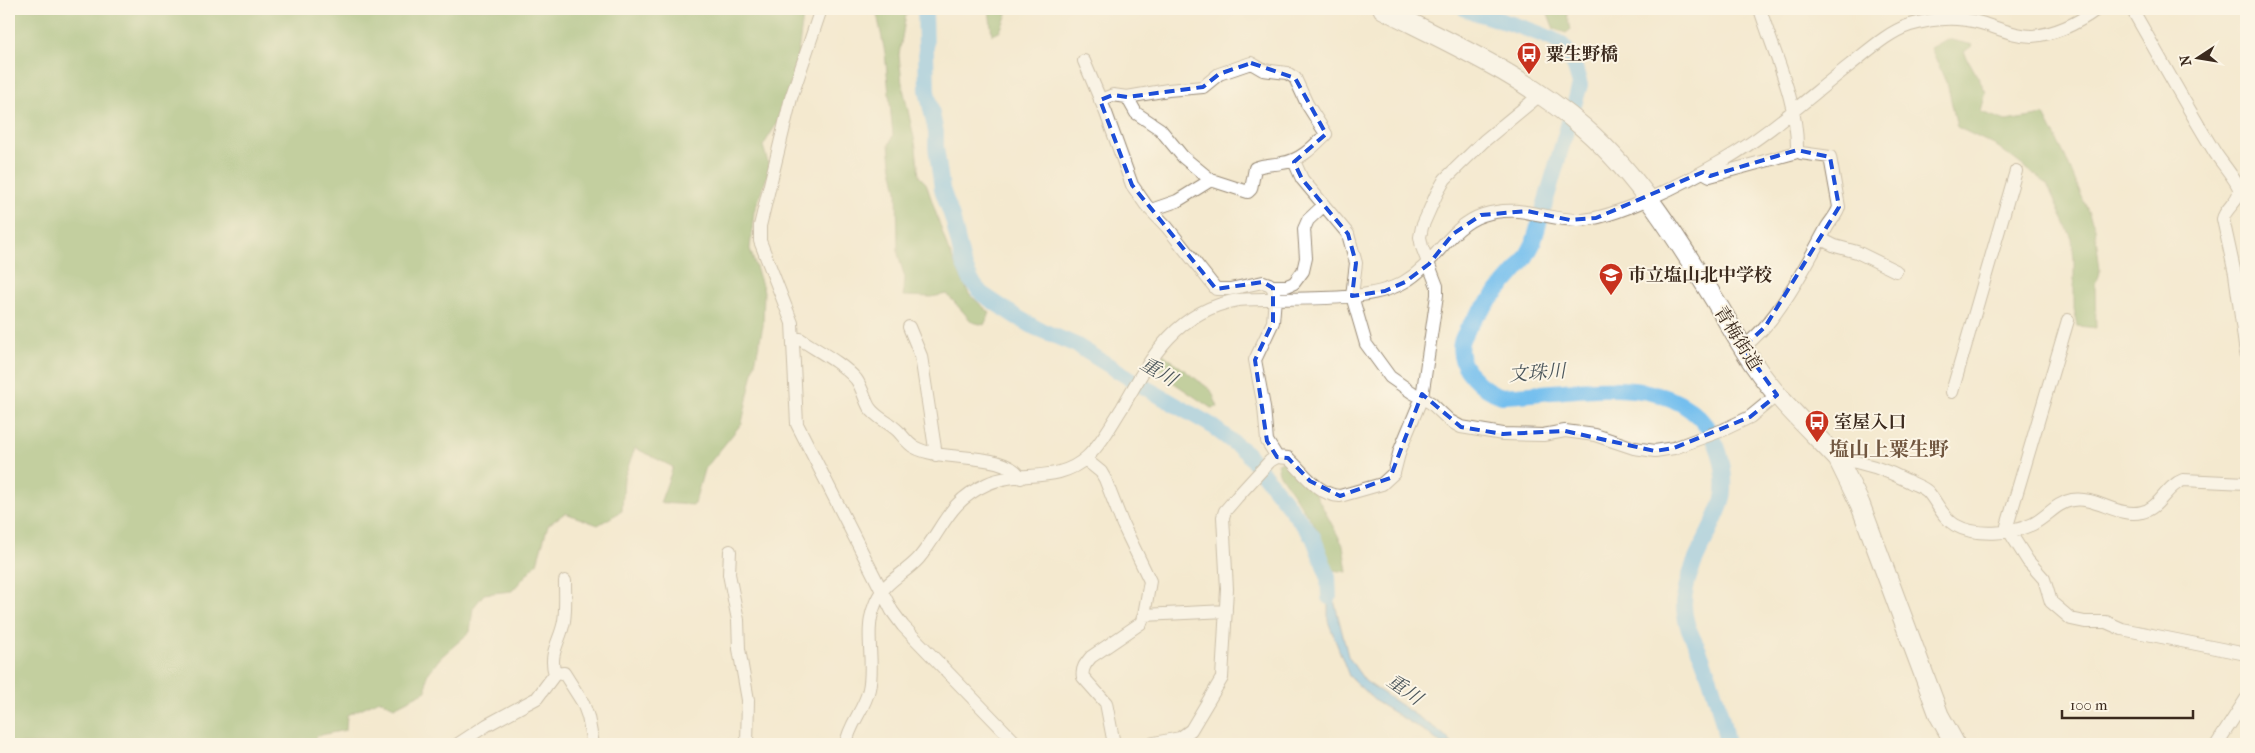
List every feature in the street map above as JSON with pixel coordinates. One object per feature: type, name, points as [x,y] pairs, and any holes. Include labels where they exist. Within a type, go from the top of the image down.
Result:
[{"type":"highway","name":"青梅街道","points":[[1388,10],[1509,74],[1548,98],[1585,128],[1615,158],[1647,198],[1692,263],[1742,347],[1777,395],[1838,459],[1860,504],[1939,715],[1955,744]]},
{"type":"street","points":[[821,9],[791,98],[760,226],[760,241],[792,323],[797,424],[882,591],[902,626],[1017,744]]},
{"type":"street","points":[[1760,9],[1798,130],[1797,150]]},
{"type":"street","points":[[1084,62],[1128,178],[1151,210],[1167,227],[1216,289],[1221,290],[1263,282],[1273,292],[1352,296],[1385,291],[1404,282],[1429,264],[1453,234],[1481,215],[1495,212],[1527,211],[1581,220],[1596,218],[1647,198],[1703,172],[1738,152],[1875,45],[1908,26],[1938,19],[1962,19],[2009,33],[2030,36],[2052,33],[2070,26],[2098,9]]},
{"type":"street","points":[[2132,9],[2192,115],[2238,187],[2238,195],[2223,218],[2235,274],[2246,353]]},
{"type":"street","points":[[1100,100],[1114,95],[1127,97],[1168,90],[1203,87],[1219,74],[1251,63],[1263,70],[1287,72],[1295,78],[1307,104],[1326,134],[1294,160],[1282,164],[1265,164],[1255,168],[1251,190],[1248,192],[1211,180],[1183,157],[1160,129],[1136,113],[1127,97]]},
{"type":"street","points":[[1149,744],[1180,738],[1191,730],[1222,678],[1227,589],[1223,517],[1225,511],[1237,497],[1274,459],[1288,458],[1310,481],[1334,496],[1382,484],[1394,473],[1400,450],[1422,398],[1437,295],[1437,286],[1422,246],[1422,227],[1445,179],[1484,141],[1548,98]]},
{"type":"street","points":[[1703,172],[1710,176],[1794,153],[1797,150]]},
{"type":"street","points":[[1742,347],[1756,338],[1765,328],[1839,207],[1830,157],[1801,153],[1797,150]]},
{"type":"street","points":[[1294,160],[1302,179],[1348,234],[1356,263],[1352,296],[1366,344],[1390,377],[1461,427],[1503,434],[1543,435],[1565,430],[1595,435],[1634,448],[1655,450],[1683,445],[1750,418],[1777,395]]},
{"type":"street","points":[[1952,392],[2016,171]]},
{"type":"street","points":[[1151,210],[1177,201],[1211,180]]},
{"type":"street","points":[[846,744],[848,733],[869,691],[870,621],[874,606],[886,585],[921,556],[954,506],[964,496],[989,483],[1053,474],[1085,459],[1108,431],[1146,365],[1179,326],[1205,309],[1221,303],[1273,292],[1294,283],[1303,270],[1306,258],[1304,229],[1308,220],[1324,205]]},
{"type":"street","points":[[1821,239],[1835,246],[1857,252],[1896,271]]},
{"type":"street","points":[[1273,292],[1273,322],[1254,360],[1264,407],[1267,441],[1274,459]]},
{"type":"street","points":[[2068,320],[2007,526],[2009,531],[2028,561],[2044,578],[2051,602],[2071,619],[2085,622],[2106,622],[2122,629],[2246,654]]},
{"type":"street","points":[[909,327],[921,356],[936,455]]},
{"type":"street","points":[[794,338],[800,339],[849,373],[859,384],[869,408],[896,429],[913,447],[936,455],[989,461],[1010,466],[1021,478]]},
{"type":"street","points":[[1085,459],[1101,472],[1105,479],[1129,538],[1148,575],[1150,587],[1144,614],[1136,627],[1091,657],[1086,662],[1082,672],[1083,677],[1106,703],[1114,744]]},
{"type":"street","points":[[1838,459],[1876,467],[1922,487],[1943,515],[1956,526],[1977,532],[2009,531],[2033,524],[2061,504],[2071,500],[2081,499],[2129,513],[2144,512],[2153,507],[2174,483],[2183,480],[2246,483]]},
{"type":"street","points":[[730,551],[729,574],[738,620],[739,649],[748,700],[747,744]]},
{"type":"street","points":[[555,674],[552,664],[554,647],[562,634],[565,618],[564,580]]},
{"type":"street","points":[[1144,614],[1226,611]]},
{"type":"street","points":[[458,744],[487,725],[537,698],[555,674],[564,673],[588,717],[593,744]]},
{"type":"street","points":[[2217,744],[2246,698]]},
{"type":"highlighted area","points":[[1251,63],[1295,78],[1326,134],[1294,162],[1302,179],[1348,234],[1356,263],[1352,296],[1385,291],[1405,282],[1429,264],[1453,234],[1481,215],[1527,211],[1570,220],[1596,218],[1703,172],[1710,176],[1797,150],[1830,157],[1839,207],[1765,327],[1743,347],[1777,395],[1750,417],[1674,448],[1655,451],[1565,431],[1503,434],[1461,427],[1422,394],[1390,478],[1340,496],[1310,481],[1288,458],[1277,457],[1267,441],[1255,360],[1273,322],[1273,288],[1263,282],[1216,289],[1132,185],[1100,100],[1113,95],[1127,97],[1203,87],[1219,74]]},
{"type":"green space","points":[[9,9],[804,9],[798,53],[784,112],[763,146],[770,169],[754,212],[750,249],[764,291],[763,326],[742,423],[704,470],[694,505],[660,503],[673,467],[635,448],[624,478],[622,511],[598,525],[565,513],[548,525],[537,563],[512,591],[484,594],[473,608],[470,632],[441,657],[427,675],[426,691],[394,707],[380,700],[347,715],[346,730],[316,736],[313,744],[9,744]]},
{"type":"green space","points":[[876,9],[907,9],[899,55],[902,83],[916,147],[919,176],[926,183],[948,249],[969,294],[990,313],[984,325],[972,322],[947,294],[931,297],[903,296],[905,278],[898,254],[897,191],[889,145],[893,135],[885,53]]},
{"type":"green space","points":[[989,9],[1009,9],[1000,31],[992,35]]},
{"type":"green space","points":[[1546,9],[1566,9],[1570,30],[1566,33],[1554,29]]},
{"type":"green space","points":[[1947,39],[1973,45],[1964,52],[1986,92],[1981,112],[2006,121],[2044,115],[2065,156],[2095,228],[2100,270],[2095,284],[2096,328],[2078,326],[2074,309],[2072,239],[2047,184],[1998,147],[1957,127],[1948,87],[1931,48]]},
{"type":"green space","points":[[1163,354],[1211,390],[1218,407],[1211,408],[1168,379],[1157,366],[1158,359]]},
{"type":"green space","points":[[1287,461],[1315,493],[1343,545],[1347,572],[1332,570],[1319,532],[1279,473],[1277,463]]},
{"type":"water","points":[[1328,576],[1348,656],[1365,681],[1442,733],[1453,744],[1441,744],[1429,734],[1375,701],[1349,676],[1328,621]]},
{"type":"waterway","name":"重川","points":[[925,9],[927,91],[936,132],[936,147],[942,189],[953,220],[963,263],[972,282],[982,294],[1015,316],[1036,328],[1076,345],[1209,424],[1247,453],[1313,537],[1328,576],[1329,597]]},
{"type":"waterway","name":"文珠川","points":[[1465,9],[1556,41],[1569,54],[1580,85],[1533,244],[1523,262],[1470,325],[1461,343],[1462,361],[1479,383],[1486,389],[1502,396],[1591,389],[1623,389],[1653,393],[1679,403],[1701,420],[1717,446],[1723,466],[1724,489],[1722,502],[1689,578],[1685,591],[1684,612],[1713,689],[1723,722],[1727,744]]},
{"type":"place","name":"粟生野橋","points":[[1529,75]]},
{"type":"place","name":"市立塩山北中学校","points":[[1611,296]]},
{"type":"place","name":"室屋入口","points":[[1817,443]]},
{"type":"district","name":"塩山上粟生野","points":[[1889,449]]}]
